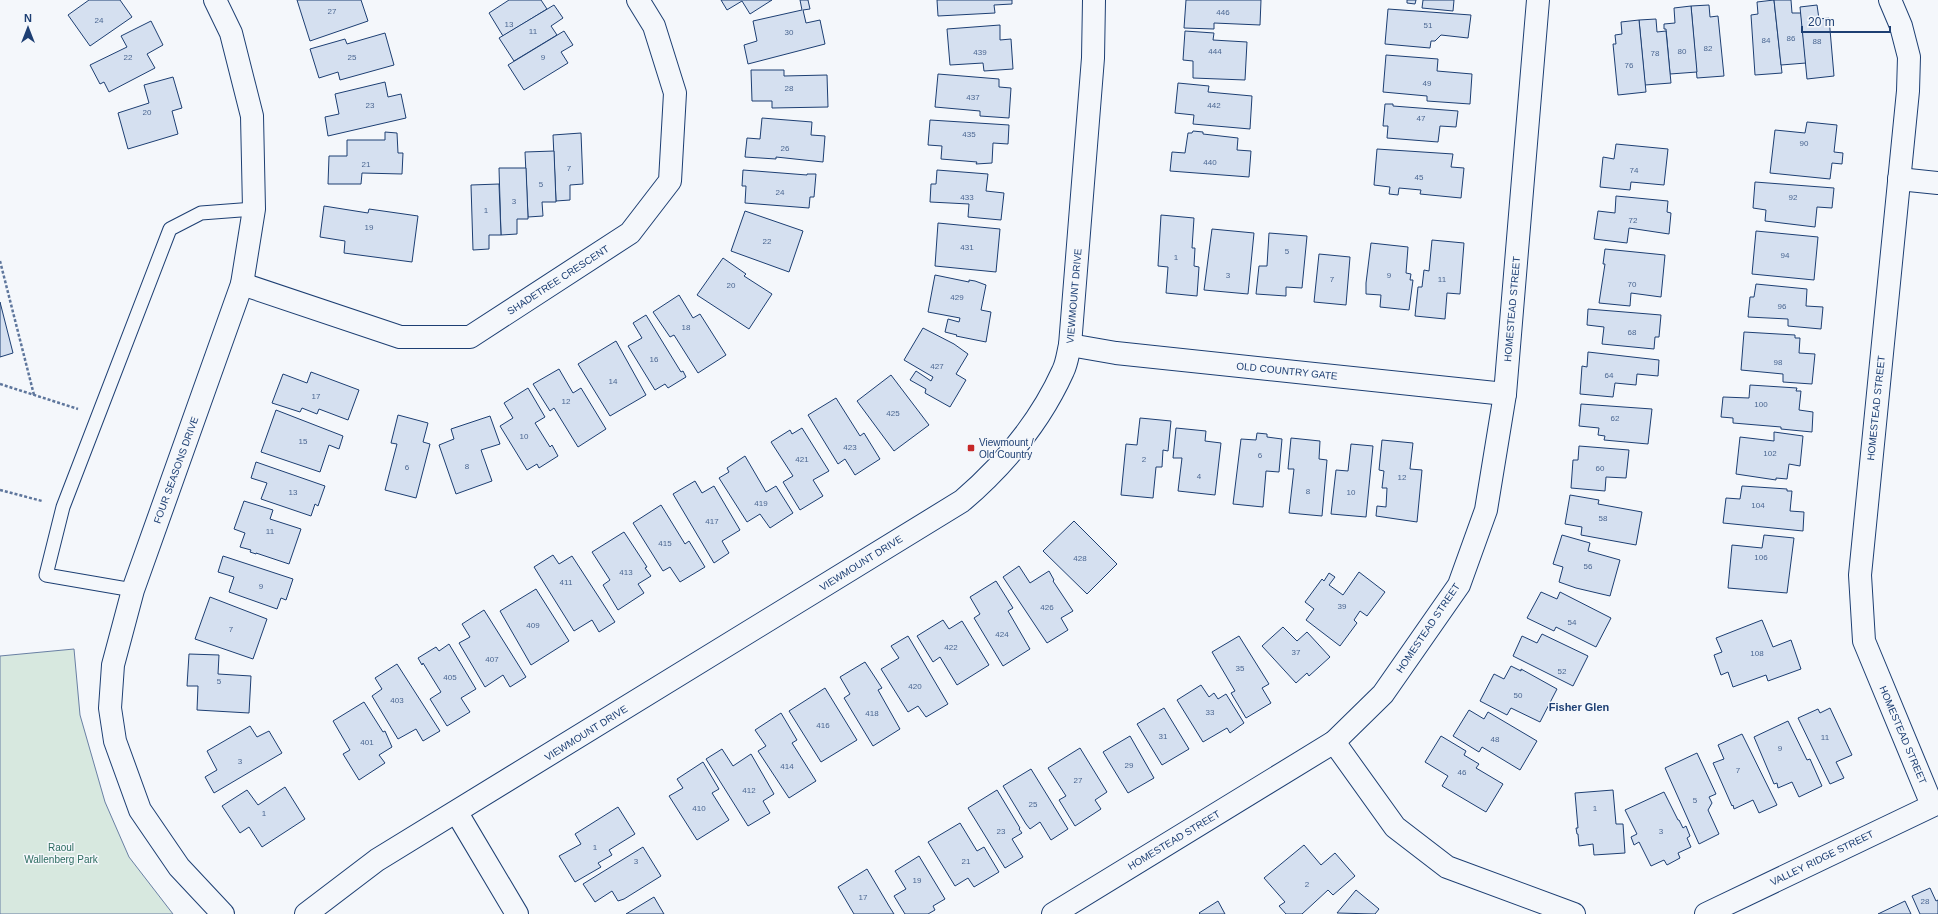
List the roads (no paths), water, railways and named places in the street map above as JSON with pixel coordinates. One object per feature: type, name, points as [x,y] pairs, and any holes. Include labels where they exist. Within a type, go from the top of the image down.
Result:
[{"type":"street","name":"FOUR SEASONS DRIVE","points":[[214,0],[231,32],[252,116],[254,209],[242,284],[133,590],[113,664],[110,708],[115,741],[140,810],[179,867],[223,914]]},
{"type":"street","name":"SHADETREE CRESCENT","points":[[242,284],[400,336],[470,338],[630,233],[670,181],[675,93],[654,26],[638,0]]},
{"type":"street","name":"VIEWMOUNT DRIVE","points":[[306,914],[377,860],[457,813],[962,500],[988,478],[1029,430],[1064,370],[1070,345],[1093,58],[1094,0]]},
{"type":"street","name":"HOMESTEAD STREET","points":[[1053,914],[1334,742],[1383,694],[1459,585],[1486,510],[1505,394],[1538,0]]},
{"type":"street","name":"HOMESTEAD STREET","points":[[1890,0],[1901,26],[1909,58],[1908,91],[1860,575],[1864,642],[1935,804]]},
{"type":"street","points":[[1899,179],[1938,183]]},
{"type":"street","name":"OLD COUNTRY GATE","points":[[1070,345],[1116,353],[1505,394]]},
{"type":"street","points":[[1334,742],[1395,826],[1447,867],[1574,914]]},
{"type":"street","name":"VALLEY RIDGE STREET","points":[[1706,914],[1935,804]]},
{"type":"street","points":[[457,813],[517,914]]},
{"type":"lane","points":[[133,590],[46,575],[63,507],[170,229],[201,213],[254,209]]},
{"type":"place","name":"Viewmount / Old Country","points":[[971,448]]},
{"type":"district","name":"Fisher Glen","points":[[1579,707]]},
{"type":"park label","name":"Raoul Wallenberg Park","points":[[61,852]]}]
